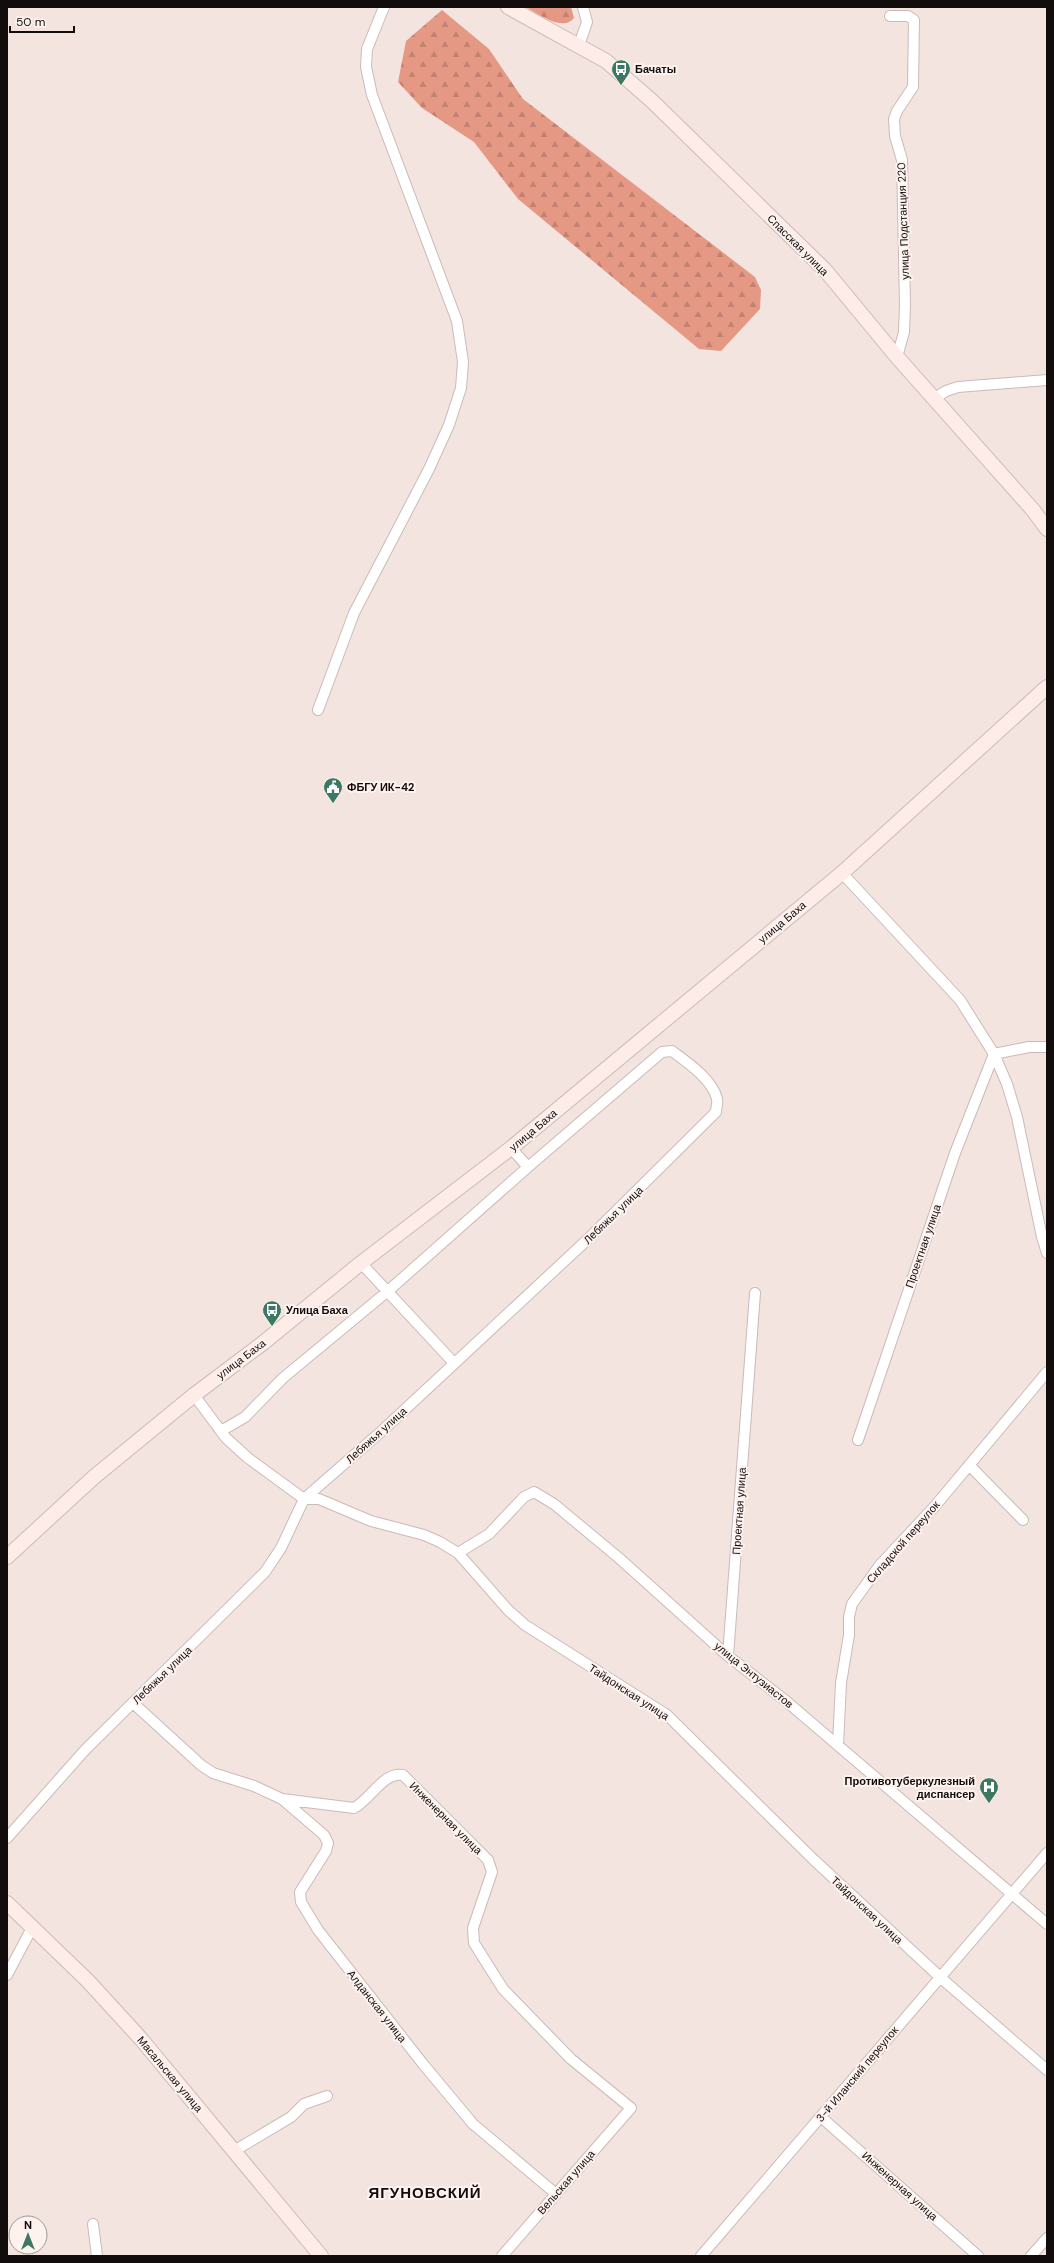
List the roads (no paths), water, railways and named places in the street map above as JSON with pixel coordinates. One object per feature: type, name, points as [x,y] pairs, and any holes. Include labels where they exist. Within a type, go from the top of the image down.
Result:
[{"type":"street","points":[[318,710],[354,613],[429,469],[449,425],[461,388],[463,362],[457,321],[372,95],[366,67],[367,49],[384,7]]},
{"type":"street","name":"Спасская улица","points":[[508,7],[606,61],[652,101],[825,270],[897,357],[1034,510],[1047,529]]},
{"type":"street","points":[[579,45],[587,22],[583,7]]},
{"type":"street","name":"улица Подстанция 220","points":[[890,16],[908,16],[914,20],[913,87],[897,111],[894,119],[895,136],[902,160],[905,305],[904,332],[897,357]]},
{"type":"street","points":[[935,398],[946,391],[958,388],[1047,380]]},
{"type":"street","name":"улица Баха","points":[[7,1557],[94,1477],[194,1395],[263,1343],[361,1263],[511,1148],[842,873],[1047,687]]},
{"type":"street","points":[[842,873],[960,1000],[994,1054],[1007,1084],[1017,1117],[1042,1237],[1047,1253]]},
{"type":"street","points":[[994,1054],[1029,1046],[1047,1047]]},
{"type":"street","name":"Лебяжья улица","points":[[7,1838],[86,1750],[264,1572],[281,1548],[304,1499],[454,1364],[587,1240],[716,1112],[717,1099],[706,1080],[672,1050],[662,1052],[528,1167]]},
{"type":"street","name":"Проектная улица","points":[[858,1440],[955,1154],[994,1054]]},
{"type":"street","points":[[221,1431],[245,1417],[283,1378],[376,1299],[388,1291],[528,1167],[511,1148]]},
{"type":"street","points":[[361,1263],[454,1364]]},
{"type":"street","name":"Проектная улица","points":[[728,1656],[755,1293]]},
{"type":"street","name":"Складской переулок","points":[[838,1745],[841,1683],[849,1635],[849,1617],[852,1604],[880,1565],[970,1465],[1047,1372]]},
{"type":"street","points":[[194,1395],[221,1431],[248,1458],[304,1499]]},
{"type":"street","points":[[970,1465],[1024,1520]]},
{"type":"street","name":"улица Энтузиастов","points":[[458,1553],[489,1534],[524,1497],[534,1492],[554,1504],[613,1553],[728,1656],[838,1745],[896,1796],[1013,1893],[1047,1924]]},
{"type":"street","name":"Тайдонская улица","points":[[304,1499],[319,1499],[371,1521],[424,1535],[440,1542],[458,1553],[508,1610],[524,1625],[667,1715],[814,1860],[940,1978],[1047,2070]]},
{"type":"street","name":"Инженерная улица","points":[[133,1704],[189,1757],[201,1765],[213,1772],[254,1786],[282,1799],[354,1808],[362,1804],[390,1776],[397,1774],[403,1775],[488,1860],[492,1868],[492,1875],[472,1936],[474,1943],[503,1989],[571,2058],[631,2108]]},
{"type":"street","name":"Алданская улица","points":[[282,1799],[324,1836],[328,1843],[326,1851],[300,1892],[301,1902],[318,1930],[423,2064],[473,2124],[555,2193]]},
{"type":"street","name":"3-й Иланский переулок","points":[[701,2256],[847,2084],[1047,1853]]},
{"type":"street","name":"Масальская улица","points":[[7,1902],[88,1981],[141,2039],[234,2151],[315,2253]]},
{"type":"street","points":[[7,1975],[33,1926]]},
{"type":"street","points":[[234,2151],[291,2117],[304,2104],[327,2096]]},
{"type":"street","name":"Вельская улица","points":[[502,2256],[555,2193],[631,2108]]},
{"type":"street","name":"Инженерная улица","points":[[821,2116],[978,2256]]},
{"type":"street","points":[[94,2224],[97,2256]]},
{"type":"street","points":[[1031,2256],[1047,2238]]},
{"type":"place","name":"Бачаты","points":[[621,86]]},
{"type":"place","name":"ФБГУ ИК-42","points":[[333,804]]},
{"type":"place","name":"Улица Баха","points":[[272,1327]]},
{"type":"place","name":"Противотуберкулезный диспансер","points":[[989,1804]]},
{"type":"district","name":"ЯГУНОВСКИЙ","points":[[425,2193]]}]
